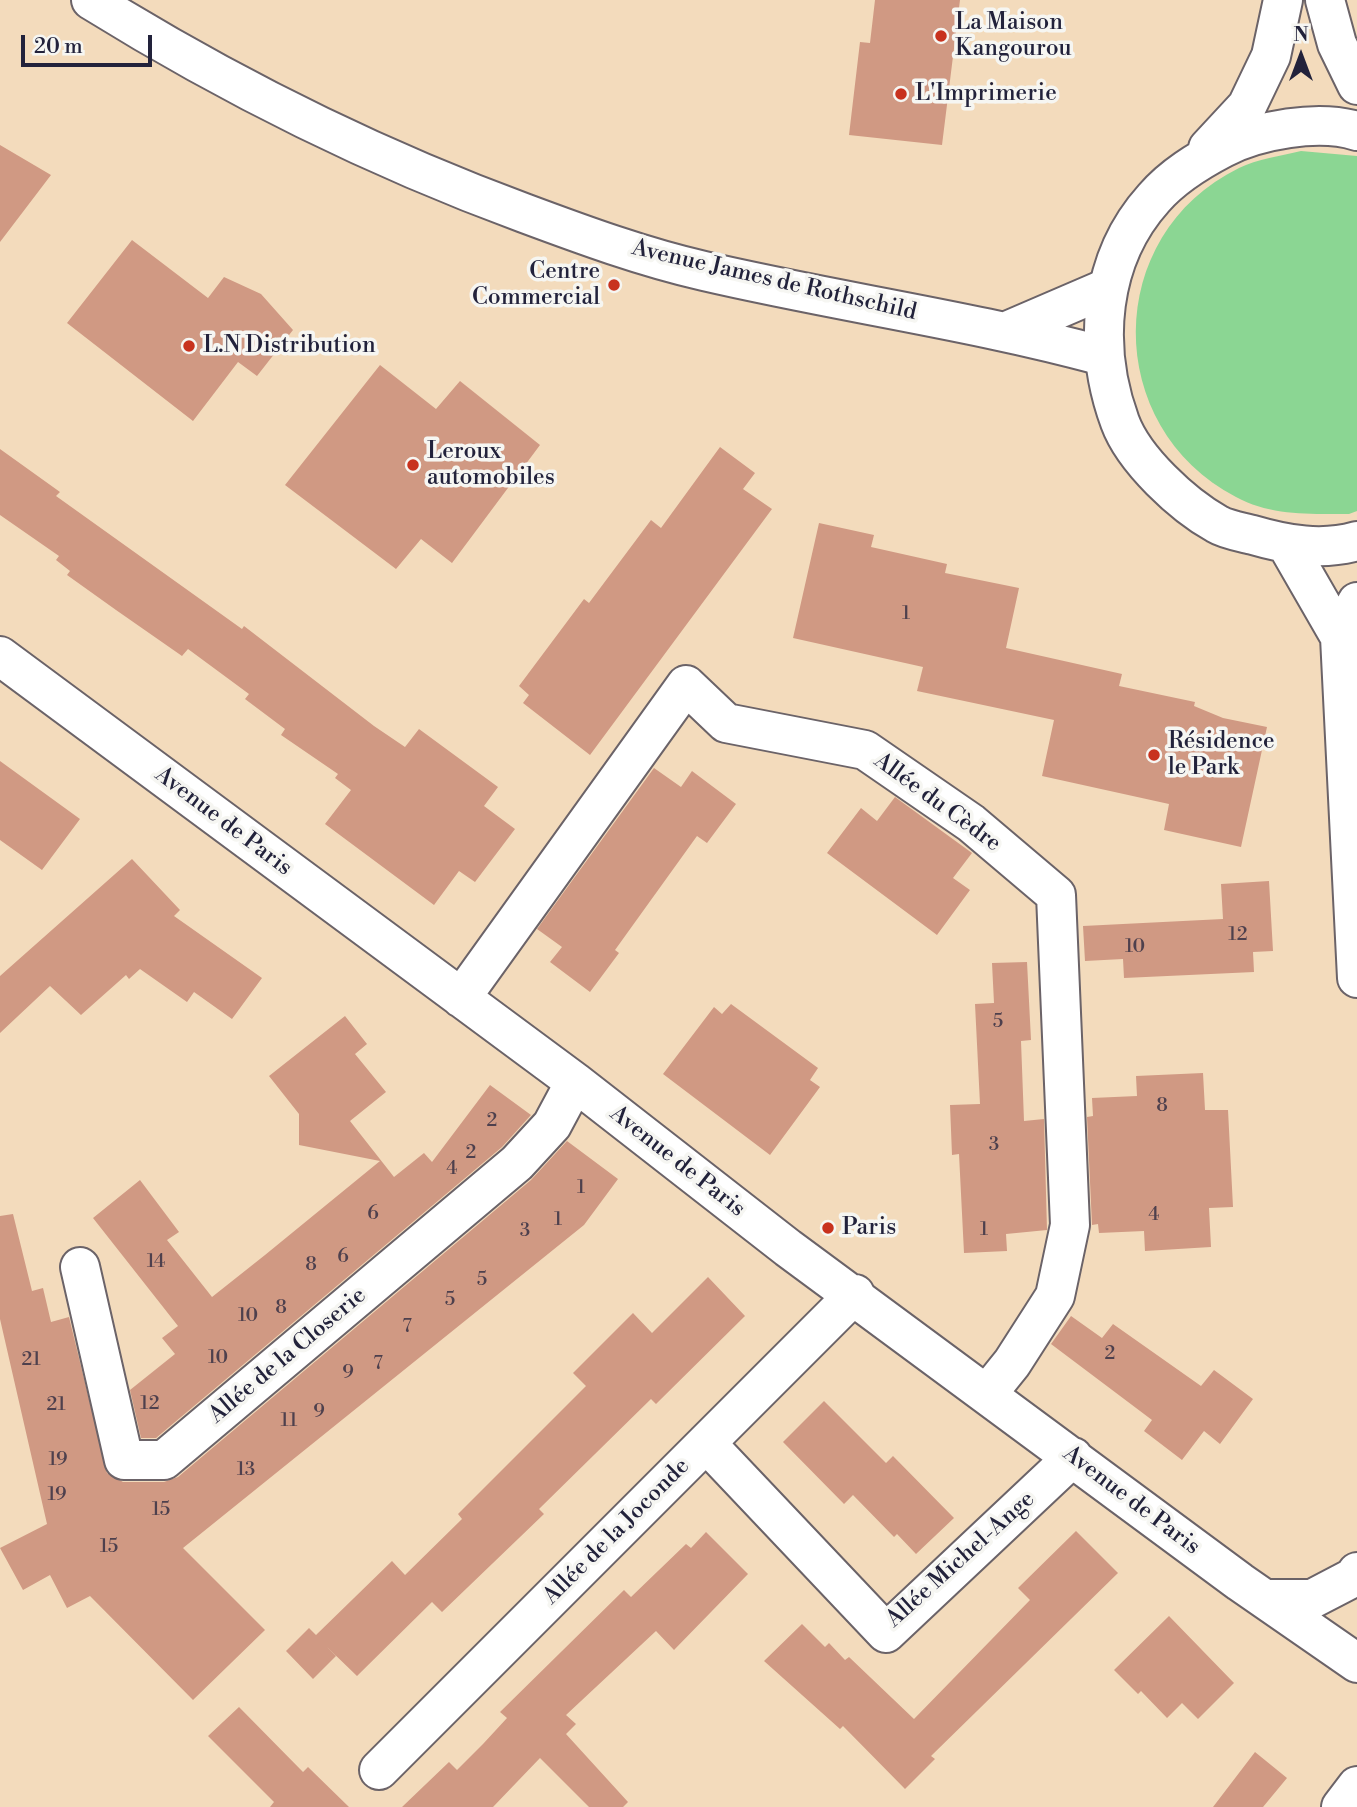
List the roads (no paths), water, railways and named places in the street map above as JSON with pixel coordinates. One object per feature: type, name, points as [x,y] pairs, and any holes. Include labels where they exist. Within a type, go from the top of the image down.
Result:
[{"type":"street","name":"Avenue James de Rothschild","points":[[91,0],[197,63],[311,122],[428,178],[573,232],[703,271],[1007,331],[1102,356]]},
{"type":"street","points":[[1283,0],[1271,56],[1247,106],[1193,164],[1154,198],[1125,240],[1107,288],[1102,356],[1121,424],[1161,483],[1219,525],[1287,545],[1341,545],[1357,541]]},
{"type":"street","points":[[1325,0],[1337,44],[1357,85]]},
{"type":"street","points":[[1193,164],[1242,138],[1296,127],[1357,131]]},
{"type":"street","points":[[1007,331],[1107,288]]},
{"type":"street","points":[[1287,545],[1340,637],[1357,978]]},
{"type":"street","points":[[1340,637],[1357,602]]},
{"type":"street","name":"Avenue de Paris","points":[[0,656],[575,1082],[788,1248],[855,1294],[987,1394],[1357,1663]]},
{"type":"street","name":"Allée du Cèdre","points":[[461,998],[686,685],[726,723],[865,750],[971,823],[1055,895],[1070,1225],[1055,1296],[1012,1363],[987,1394]]},
{"type":"street","name":"Allée de la Closerie","points":[[80,1267],[124,1461],[164,1461],[517,1163],[552,1125],[575,1082]]},
{"type":"street","name":"Allée de la Joconde","points":[[379,1770],[855,1294]]},
{"type":"street","name":"Allée Michel-Ange","points":[[706,1443],[886,1633],[1073,1457]]},
{"type":"street","points":[[1266,1599],[1312,1599],[1357,1573]]},
{"type":"street","points":[[1341,1807],[1357,1786]]},
{"type":"place","name":"La Maison Kangourou","points":[[941,36]]},
{"type":"place","name":"L'Imprimerie","points":[[901,94]]},
{"type":"place","name":"Centre Commercial","points":[[614,285]]},
{"type":"place","name":"L.N Distribution","points":[[189,346]]},
{"type":"place","name":"Leroux automobiles","points":[[413,465]]},
{"type":"place","name":"Résidence le Park","points":[[1154,755]]},
{"type":"place","name":"Paris","points":[[828,1228]]}]
